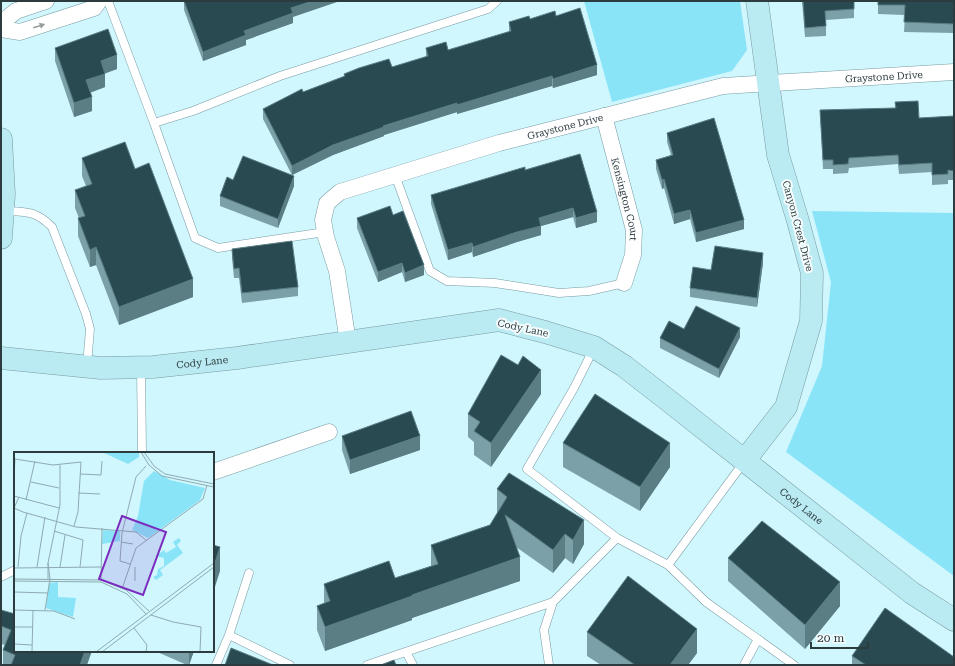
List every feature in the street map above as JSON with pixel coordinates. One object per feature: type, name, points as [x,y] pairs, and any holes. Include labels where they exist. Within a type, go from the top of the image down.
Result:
[{"type":"street","points":[[1,23],[16,11],[46,1]]},
{"type":"street","points":[[1,29],[20,32],[94,8],[99,1]]},
{"type":"street","name":"Canyon Crest Drive","points":[[745,460],[786,407],[811,320],[812,273],[798,220],[778,155],[758,1]]},
{"type":"street","name":"Graystone Drive","points":[[348,342],[337,271],[325,232],[323,220],[327,204],[340,192],[500,143],[723,86],[768,82],[954,72]]},
{"type":"street","name":"Kensington Court","points":[[604,116],[634,230],[634,255],[624,283]]},
{"type":"street","points":[[1,139],[4,194],[1,238]]},
{"type":"street","name":"Cody Lane","points":[[1,358],[101,368],[154,367],[237,358],[499,320],[545,332],[594,347],[635,375],[745,460],[912,593],[954,620]]},
{"type":"street","points":[[214,472],[329,432]]},
{"type":"lane","points":[[108,1],[154,122],[195,238],[218,248],[325,232]]},
{"type":"lane","points":[[154,122],[193,111],[280,76],[488,9],[497,1]]},
{"type":"lane","points":[[395,175],[430,271],[447,281],[495,283],[559,294],[589,291],[624,283]]},
{"type":"lane","points":[[3,211],[34,213],[52,227],[86,314],[90,329],[87,367]]},
{"type":"lane","points":[[594,347],[574,388],[527,469],[617,538],[668,565],[706,602],[794,665]]},
{"type":"lane","points":[[141,367],[142,452]]},
{"type":"lane","points":[[668,565],[745,460]]},
{"type":"lane","points":[[367,665],[553,602],[617,538]]},
{"type":"lane","points":[[1,577],[14,570]]},
{"type":"lane","points":[[216,665],[229,635],[249,573]]},
{"type":"lane","points":[[549,665],[544,630],[553,602]]},
{"type":"lane","points":[[229,635],[290,665]]},
{"type":"lane","points":[[744,665],[758,639]]},
{"type":"lane","points":[[406,652],[413,665]]},
{"type":"shaded area","points":[[584,1],[740,1],[747,50],[732,71],[612,102]]},
{"type":"shaded area","points":[[812,211],[954,213],[954,576],[786,452],[822,366],[831,282]]},
{"type":"building","points":[[184,1],[313,1],[291,8],[293,13],[244,31],[246,35],[203,52]]},
{"type":"building","points":[[803,1],[854,1],[854,9],[825,11],[826,26],[805,28]]},
{"type":"building","points":[[878,1],[954,1],[954,24],[904,22],[905,5],[878,5]]},
{"type":"building","points":[[580,8],[597,65],[553,79],[552,76],[457,105],[457,103],[383,126],[384,127],[333,145],[292,166],[263,109],[302,89],[303,92],[345,76],[344,74],[359,68],[389,59],[392,67],[428,56],[426,48],[446,42],[448,50],[511,31],[509,22],[529,16],[530,19],[555,11],[556,16]]},
{"type":"building","points":[[108,29],[117,55],[101,61],[105,74],[86,80],[92,97],[74,103],[55,48]]},
{"type":"building","points":[[918,101],[919,118],[954,116],[954,171],[948,170],[948,174],[932,175],[932,163],[899,165],[898,155],[849,158],[848,164],[833,165],[833,160],[823,160],[820,110],[896,108],[895,102]]},
{"type":"building","points":[[714,118],[744,220],[696,233],[690,210],[674,214],[664,179],[662,180],[656,160],[673,155],[667,133]]},
{"type":"building","points":[[125,142],[135,169],[149,163],[193,279],[119,307],[96,247],[90,250],[78,218],[85,216],[75,190],[92,184],[82,158]]},
{"type":"building","points":[[580,154],[597,212],[576,218],[573,208],[539,218],[541,226],[517,232],[473,247],[472,243],[448,250],[431,195],[525,167],[525,170]]},
{"type":"building","points":[[243,156],[294,176],[278,219],[220,196],[227,177],[233,180]]},
{"type":"building","points":[[390,206],[393,215],[403,211],[424,265],[405,273],[402,263],[378,272],[357,218]]},
{"type":"building","points":[[292,241],[298,287],[242,293],[239,268],[234,269],[232,249]]},
{"type":"building","points":[[715,246],[763,253],[757,298],[690,288],[693,267],[711,270]]},
{"type":"building","points":[[696,306],[740,328],[719,369],[660,338],[669,321],[684,329]]},
{"type":"building","points":[[501,355],[518,365],[523,356],[541,370],[491,443],[474,431],[480,422],[468,414]]},
{"type":"building","points":[[595,394],[670,443],[640,487],[563,443]]},
{"type":"building","points":[[411,411],[420,436],[350,460],[342,436]]},
{"type":"building","points":[[509,473],[584,520],[573,540],[565,534],[553,550],[505,515],[520,557],[325,627],[317,606],[330,601],[324,584],[389,561],[395,578],[438,564],[431,545],[490,525],[507,497],[497,489]]},
{"type":"building","points":[[762,521],[840,582],[805,625],[728,558]]},
{"type":"building","points":[[214,545],[220,547],[214,566]]},
{"type":"building","points":[[628,576],[697,629],[670,665],[635,665],[587,632]]},
{"type":"building","points":[[885,608],[954,657],[954,665],[866,665],[852,656]]},
{"type":"building","points":[[1,610],[14,614],[14,652],[85,652],[80,665],[11,665],[15,655],[3,650],[11,630],[1,626]]},
{"type":"building","points":[[231,648],[273,665],[225,665]]},
{"type":"building","points":[[394,660],[396,665],[381,665]]}]
